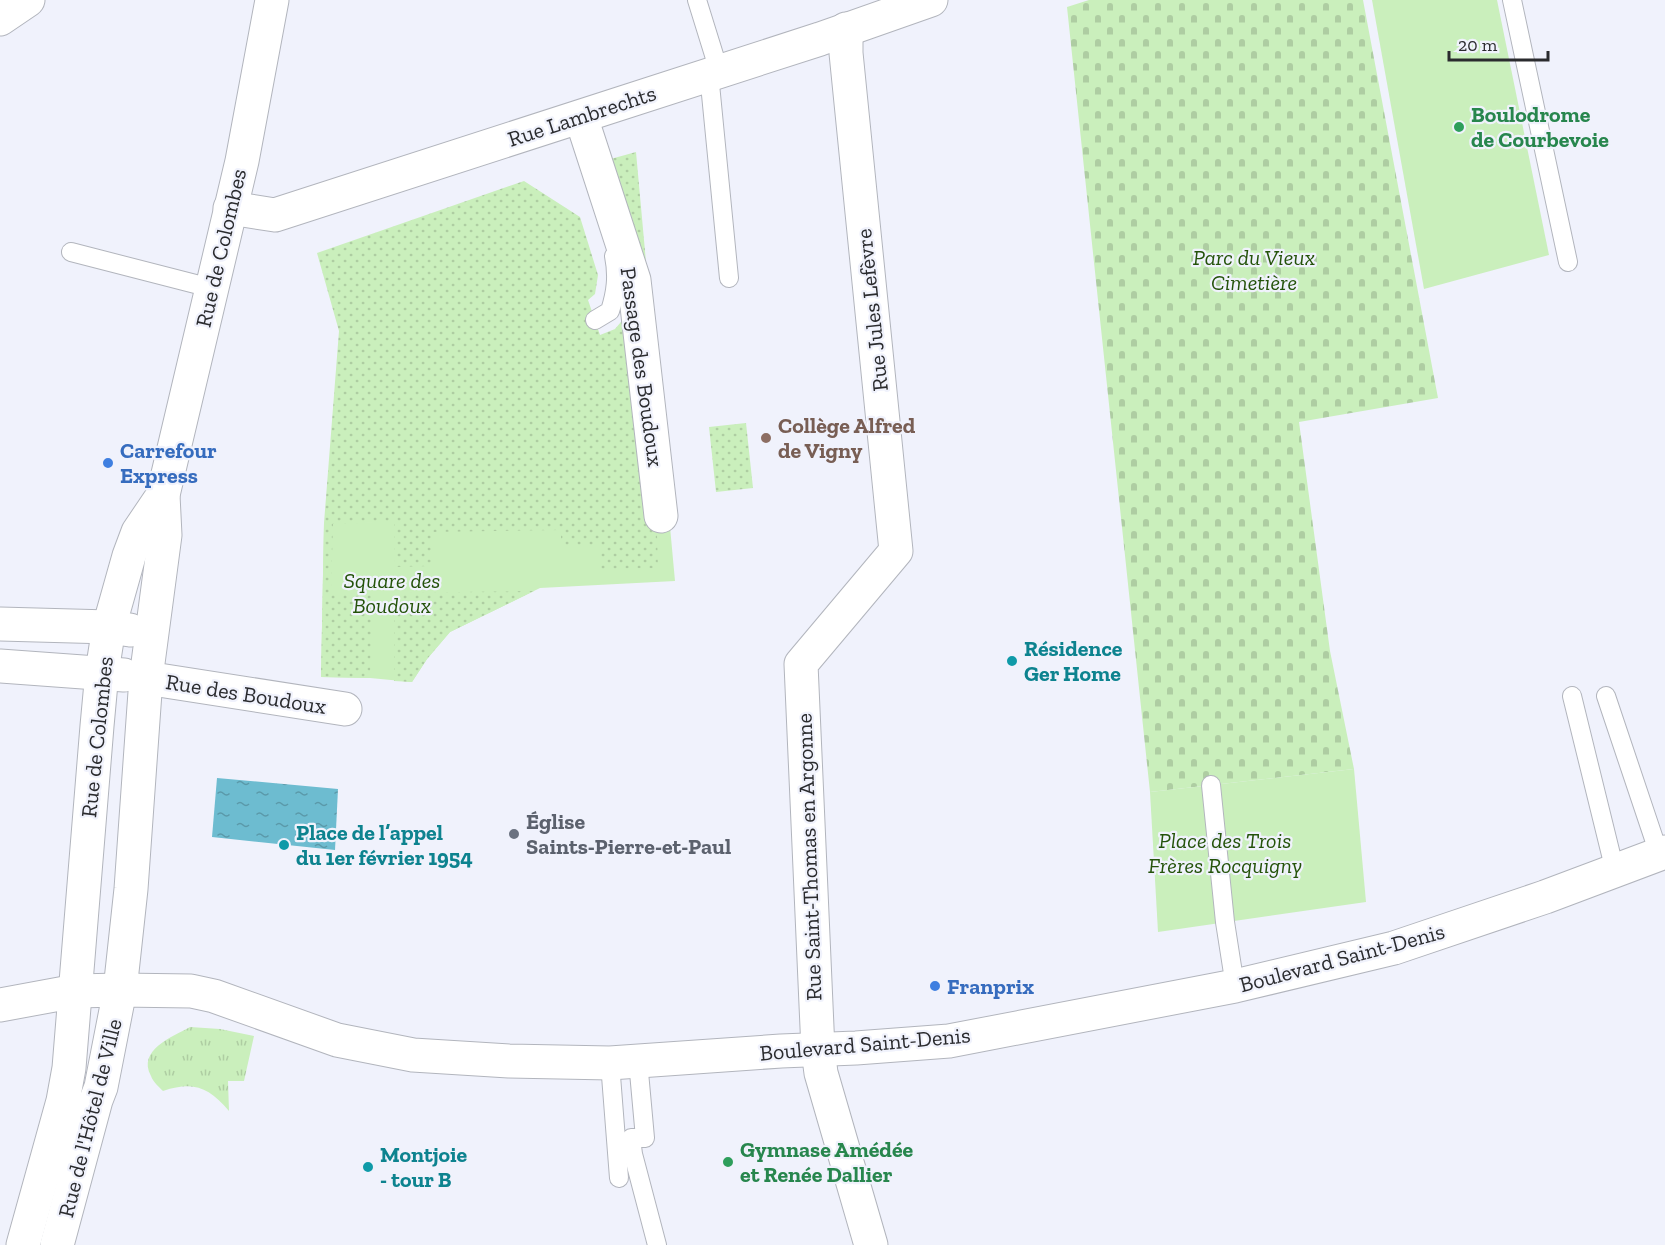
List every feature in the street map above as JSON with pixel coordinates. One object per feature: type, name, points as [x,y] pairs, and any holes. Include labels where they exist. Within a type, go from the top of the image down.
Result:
[{"type":"main road","points":[[0,19],[28,0]]},
{"type":"main road","name":"Rue de Colombes","points":[[120,990],[131,889],[146,678],[165,535],[162,495],[242,161],[272,0]]},
{"type":"main road","name":"Rue Lambrechts","points":[[230,208],[275,215],[820,39],[852,18],[931,0]]},
{"type":"main road","name":"Rue Jules Lefèvre","points":[[801,664],[896,551],[846,53],[852,18]]},
{"type":"main road","name":"Passage des Boudoux","points":[[575,118],[634,280],[661,516]]},
{"type":"main road","name":"Rue de Colombes","points":[[76,992],[102,672],[110,627],[129,555],[138,532],[162,495]]},
{"type":"main road","points":[[0,624],[110,627],[152,634]]},
{"type":"main road","name":"Rue Saint-Thomas en Argonne","points":[[801,664],[818,1050],[821,1073],[871,1245]]},
{"type":"main road","name":"Rue des Boudoux","points":[[0,666],[102,672],[345,709]]},
{"type":"main road","name":"Boulevard Saint-Denis","points":[[0,1005],[76,992],[120,990],[190,992],[214,996],[337,1040],[414,1055],[543,1063],[624,1062],[949,1041],[1235,986],[1394,948],[1512,909],[1662,853]]},
{"type":"main road","name":"Rue de l'Hôtel de Ville","points":[[57,1245],[101,1087],[120,990]]},
{"type":"main road","name":"Rue de l'Hôtel de Ville","points":[[23,1245],[65,1090],[76,992]]},
{"type":"lane","points":[[697,0],[714,72],[729,278]]},
{"type":"lane","points":[[1512,0],[1568,262]]},
{"type":"lane","points":[[575,118],[615,256],[615,290],[610,311],[595,320]]},
{"type":"lane","points":[[71,252],[211,288]]},
{"type":"lane","points":[[1572,696],[1616,871]]},
{"type":"lane","points":[[1606,696],[1662,853]]},
{"type":"lane","points":[[1211,785],[1225,922],[1235,986]]},
{"type":"lane","points":[[619,1178],[624,1062]]},
{"type":"lane","points":[[624,1062],[645,1138],[632,1138],[633,1154],[657,1245]]},
{"type":"green space","name":"Parc du Vieux Cimetière","points":[[1089,0],[1363,0],[1438,398],[1299,422],[1330,651],[1354,769],[1150,792],[1067,7]]},
{"type":"green space","name":"Boulodrome de Courbevoie","points":[[1372,0],[1497,0],[1549,255],[1424,289]]},
{"type":"green space","points":[[636,152],[650,306],[658,568],[601,569],[601,546],[561,547],[561,530],[431,532],[431,566],[395,567],[394,522],[333,524],[331,593],[372,595],[370,678],[321,677],[324,523],[339,331],[317,253],[524,181],[580,217],[598,275],[595,294],[588,300],[600,335],[615,329],[626,316],[607,160]]},
{"type":"green space","points":[[746,423],[753,488],[716,492],[709,427]]},
{"type":"green space","name":"Square des Boudoux","points":[[669,516],[675,581],[540,588],[450,632],[427,659],[412,682],[321,677],[324,523]]},
{"type":"green space","points":[[534,591],[450,632],[427,659],[412,682],[394,681],[394,593]]},
{"type":"green space","name":"Place des Trois Frères Rocquigny","points":[[1354,769],[1366,902],[1158,932],[1150,792]]},
{"type":"green space","points":[[190,1027],[220,1029],[254,1036],[244,1081],[228,1081],[229,1111],[214,1096],[200,1088],[183,1087],[163,1091],[152,1078],[148,1067],[152,1052],[166,1040]]},
{"type":"water","points":[[217,778],[338,789],[335,850],[212,837]]},
{"type":"place","name":"Boulodrome de Courbevoie","points":[[1459,127]]},
{"type":"place","name":"Collège Alfred de Vigny","points":[[766,438]]},
{"type":"place","name":"Carrefour Express","points":[[108,463]]},
{"type":"place","name":"Résidence Ger Home","points":[[1012,661]]},
{"type":"place","name":"Église Saints-Pierre-et-Paul","points":[[514,834]]},
{"type":"place","name":"Place de l’appel du 1er février 1954","points":[[284,845]]},
{"type":"place","name":"Franprix","points":[[935,986]]},
{"type":"place","name":"Gymnase Amédée et Renée Dallier","points":[[728,1162]]},
{"type":"place","name":"Montjoie - tour B","points":[[368,1167]]}]
